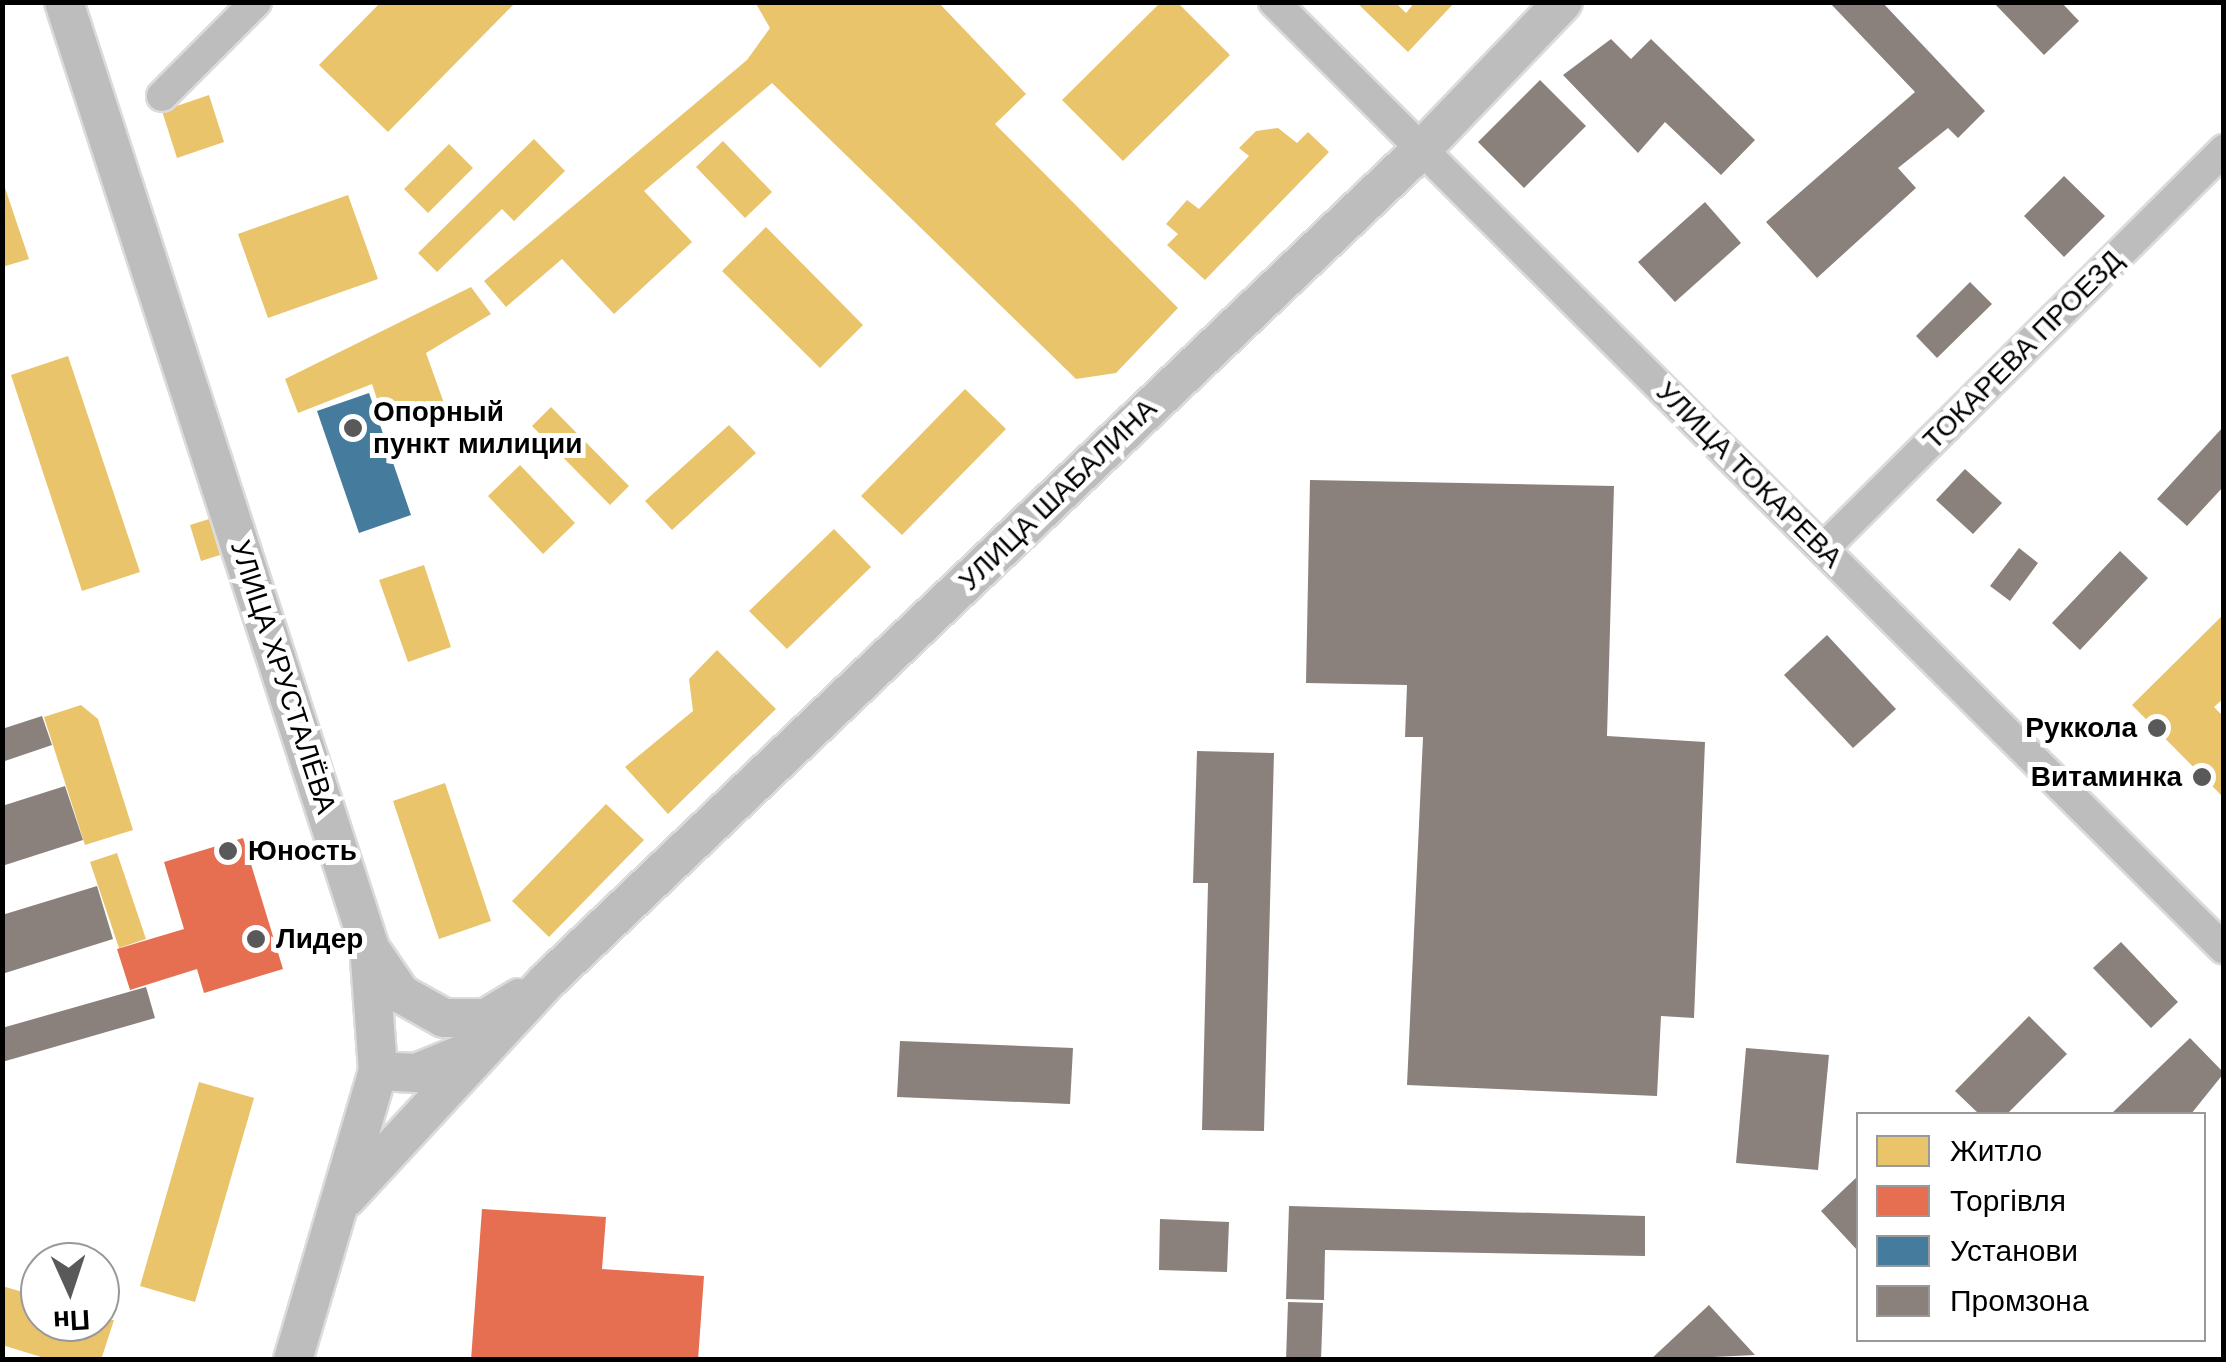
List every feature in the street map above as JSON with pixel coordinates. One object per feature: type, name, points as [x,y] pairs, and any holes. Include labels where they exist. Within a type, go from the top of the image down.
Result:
[{"type":"main road","name":"УЛИЦА ХРУСТАЛЁВА","points":[[64,2],[369,946],[378,1070],[346,1198],[293,1360]]},
{"type":"main road","name":"УЛИЦА ШАБАЛИНА","points":[[346,1198],[547,981],[1425,146],[1563,2]]},
{"type":"main road","name":"УЛИЦА ШАБАЛИНА","points":[[369,946],[400,994],[444,1018],[486,1018],[547,981]]},
{"type":"main road","name":"УЛИЦА ШАБАЛИНА","points":[[378,1070],[416,1073],[486,1043]]},
{"type":"street","points":[[162,96],[256,2]]},
{"type":"street","name":"УЛИЦА ТОКАРЕВА","points":[[1274,2],[1425,146],[2224,949]]},
{"type":"street","name":"ТОКАРЕВА ПРОЕЗД","points":[[1823,550],[2224,150]]},
{"type":"building: Житло","points":[[381,2],[516,2],[388,132],[319,65]]},
{"type":"building: Житло","points":[[755,2],[938,2],[1026,94],[995,124],[1178,308],[1116,373],[1076,379],[772,83],[644,191],[692,242],[614,314],[562,259],[506,307],[484,281],[747,60],[770,28]]},
{"type":"building: Житло","points":[[1161,2],[1177,2],[1230,55],[1123,161],[1062,100]]},
{"type":"building: Житло","points":[[1356,2],[1395,2],[1406,13],[1415,2],[1455,2],[1408,52]]},
{"type":"building: Житло","points":[[209,95],[224,142],[177,158],[162,111]]},
{"type":"building: Житло","points":[[1278,128],[1297,143],[1308,132],[1329,152],[1205,280],[1167,245],[1178,234],[1166,224],[1187,200],[1199,209],[1249,156],[1239,148],[1256,131]]},
{"type":"building: Житло","points":[[534,139],[565,171],[514,221],[502,209],[437,272],[418,253]]},
{"type":"building: Житло","points":[[723,141],[772,192],[745,218],[696,167]]},
{"type":"building: Житло","points":[[449,144],[473,168],[428,213],[404,189]]},
{"type":"building: Житло","points":[[2,179],[29,259],[2,267]]},
{"type":"building: Житло","points":[[348,195],[378,279],[268,318],[238,234]]},
{"type":"building: Житло","points":[[766,227],[863,325],[820,368],[722,271]]},
{"type":"building: Житло","points":[[471,287],[491,314],[426,353],[445,406],[396,419],[391,404],[380,408],[372,384],[298,413],[285,379]]},
{"type":"building: Житло","points":[[68,356],[140,572],[82,591],[11,375]]},
{"type":"building: Житло","points":[[965,389],[1006,429],[902,535],[861,496]]},
{"type":"building: Житло","points":[[551,407],[629,486],[610,505],[532,426]]},
{"type":"building: Житло","points":[[729,425],[756,453],[672,530],[645,501]]},
{"type":"building: Житло","points":[[520,465],[575,523],[543,554],[488,496]]},
{"type":"building: Житло","points":[[209,519],[220,555],[201,561],[190,525]]},
{"type":"building: Житло","points":[[834,529],[871,567],[787,649],[749,611]]},
{"type":"building: Житло","points":[[424,565],[451,647],[408,662],[379,580]]},
{"type":"building: Житло","points":[[2224,614],[2224,698],[2214,707],[2224,717],[2224,798],[2132,705]]},
{"type":"building: Житло","points":[[717,650],[776,709],[668,814],[625,767],[693,711],[689,679]]},
{"type":"building: Житло","points":[[81,705],[98,719],[133,830],[85,845],[44,717]]},
{"type":"building: Житло","points":[[445,783],[491,921],[439,939],[393,801]]},
{"type":"building: Житло","points":[[606,804],[644,840],[549,937],[512,901]]},
{"type":"building: Житло","points":[[117,853],[146,939],[119,948],[90,862]]},
{"type":"building: Житло","points":[[199,1082],[254,1098],[195,1302],[140,1286]]},
{"type":"building: Житло","points":[[2,1286],[20,1291],[20,1342],[107,1342],[101,1360],[51,1360],[2,1345]]},
{"type":"building: Торгівля","points":[[243,838],[283,969],[204,993],[197,969],[130,990],[117,949],[184,929],[164,862]]},
{"type":"building: Торгівля","points":[[482,1209],[606,1217],[602,1269],[704,1276],[698,1360],[471,1360]]},
{"type":"building: Установи","points":[[369,393],[411,515],[359,533],[317,411]]},
{"type":"building: Промзона","points":[[1829,2],[1882,2],[1985,111],[1958,138],[1948,128],[1898,168],[1916,188],[1817,278],[1766,222],[1915,92]]},
{"type":"building: Промзона","points":[[1994,3],[2062,3],[2079,21],[2044,55]]},
{"type":"building: Промзона","points":[[1611,39],[1631,59],[1651,39],[1755,140],[1721,175],[1665,122],[1638,153],[1563,75]]},
{"type":"building: Промзона","points":[[1540,80],[1586,126],[1524,188],[1478,142]]},
{"type":"building: Промзона","points":[[2064,176],[2105,216],[2064,257],[2024,216]]},
{"type":"building: Промзона","points":[[1705,202],[1741,243],[1675,302],[1638,262]]},
{"type":"building: Промзона","points":[[1970,282],[1992,304],[1937,358],[1916,336]]},
{"type":"building: Промзона","points":[[2224,426],[2224,486],[2187,526],[2157,499]]},
{"type":"building: Промзона","points":[[1965,469],[2002,503],[1973,534],[1936,500]]},
{"type":"building: Промзона","points":[[1310,480],[1614,486],[1607,736],[1705,742],[1694,1018],[1661,1016],[1657,1096],[1407,1085],[1423,737],[1405,737],[1407,685],[1306,683]]},
{"type":"building: Промзона","points":[[2019,548],[2038,563],[2010,601],[1990,586]]},
{"type":"building: Промзона","points":[[2120,551],[2148,578],[2080,650],[2052,623]]},
{"type":"building: Промзона","points":[[1827,635],[1896,709],[1853,748],[1784,675]]},
{"type":"building: Промзона","points":[[42,716],[52,745],[2,762],[2,729]]},
{"type":"building: Промзона","points":[[1197,751],[1274,753],[1264,1131],[1202,1130],[1208,883],[1193,883]]},
{"type":"building: Промзона","points":[[65,786],[83,840],[2,866],[2,806]]},
{"type":"building: Промзона","points":[[97,886],[113,939],[2,974],[2,915]]},
{"type":"building: Промзона","points":[[2121,942],[2178,1002],[2151,1028],[2093,968]]},
{"type":"building: Промзона","points":[[146,987],[155,1018],[2,1062],[2,1028]]},
{"type":"building: Промзона","points":[[2029,1016],[2067,1054],[2009,1112],[1977,1112],[1955,1091]]},
{"type":"building: Промзона","points":[[2190,1038],[2224,1073],[2193,1112],[2113,1112]]},
{"type":"building: Промзона","points":[[900,1041],[1073,1048],[1070,1104],[897,1097]]},
{"type":"building: Промзона","points":[[1746,1048],[1829,1055],[1818,1170],[1736,1163]]},
{"type":"building: Промзона","points":[[1856,1178],[1856,1249],[1821,1211]]},
{"type":"building: Промзона","points":[[1289,1206],[1645,1216],[1645,1256],[1325,1250],[1324,1300],[1286,1299]]},
{"type":"building: Промзона","points":[[1160,1219],[1229,1222],[1227,1272],[1159,1270]]},
{"type":"building: Промзона","points":[[1288,1302],[1323,1303],[1321,1360],[1286,1360]]},
{"type":"building: Промзона","points":[[1709,1305],[1755,1355],[1650,1360]]},
{"type":"place","name":"Опорный пункт милиции","points":[[353,428]]},
{"type":"place","name":"Руккола","points":[[2157,728]]},
{"type":"place","name":"Витаминка","points":[[2202,777]]},
{"type":"place","name":"Юность","points":[[228,851]]},
{"type":"place","name":"Лидер","points":[[256,939]]}]
